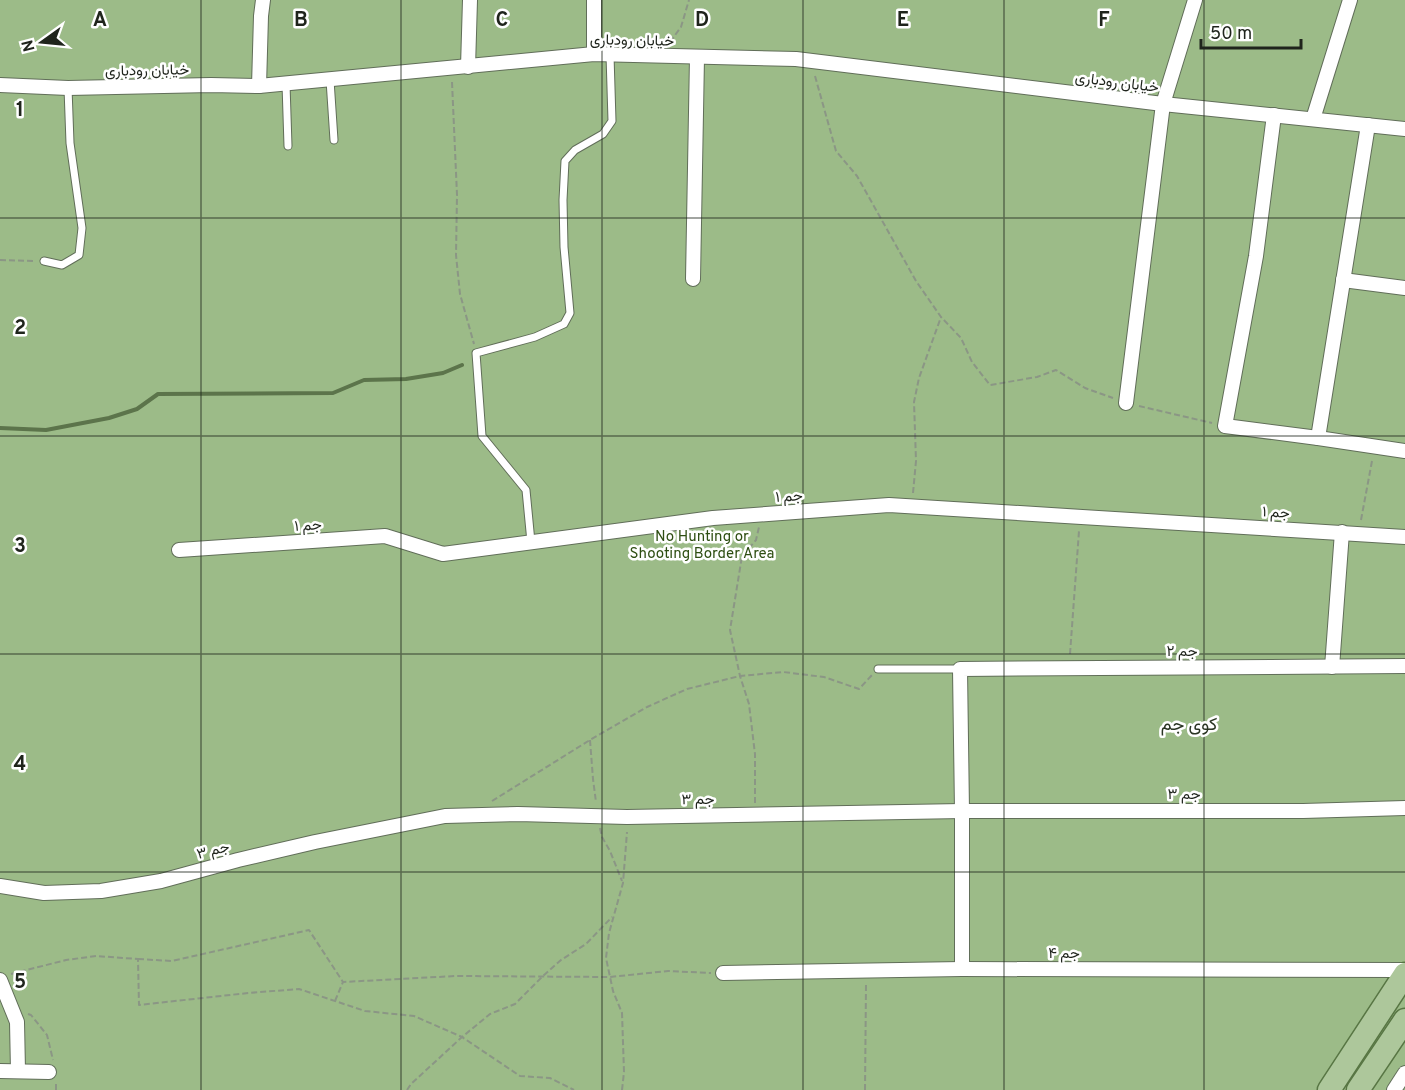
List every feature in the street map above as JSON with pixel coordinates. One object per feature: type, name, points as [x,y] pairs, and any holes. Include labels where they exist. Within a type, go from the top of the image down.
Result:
[{"type":"main road","points":[[1329,1090],[1405,972]]},
{"type":"main road","points":[[1358,1090],[1405,1020]]},
{"type":"street","points":[[259,86],[262,0]]},
{"type":"street","points":[[468,67],[470,0]]},
{"type":"street","points":[[594,0],[594,54]]},
{"type":"street","points":[[1126,403],[1163,104],[1195,0]]},
{"type":"street","points":[[1313,119],[1350,0]]},
{"type":"street","name":"خیابان رودباری","points":[[0,85],[68,88],[259,86],[594,54],[796,59],[1163,104],[1405,129]]},
{"type":"street","points":[[693,279],[697,57]]},
{"type":"street","points":[[1274,115],[1256,256],[1225,426],[1405,451]]},
{"type":"street","points":[[1318,438],[1368,125]]},
{"type":"street","points":[[1343,280],[1405,288]]},
{"type":"street","name":"جم ۱","points":[[179,550],[385,536],[443,554],[713,518],[889,505],[1405,537]]},
{"type":"street","points":[[1332,667],[1342,532]]},
{"type":"street","name":"جم ۲","points":[[960,669],[1405,666]]},
{"type":"street","points":[[960,669],[962,969]]},
{"type":"street","name":"جم ۳","points":[[0,886],[44,893],[111,889],[161,881],[249,857],[445,816],[518,814],[627,817],[962,811],[1303,811],[1405,808]]},
{"type":"street","name":"جم ۴","points":[[723,973],[962,969],[1405,972]]},
{"type":"street","points":[[5,977],[11,1008],[17,1022],[18,1071]]},
{"type":"street","points":[[0,1071],[53,1072]]},
{"type":"street","points":[[1394,1090],[1405,1073]]},
{"type":"lane","points":[[531,542],[526,490],[482,436],[476,353],[535,337],[564,324],[570,314],[564,247],[565,161],[575,150],[603,134],[612,121],[610,55]]},
{"type":"lane","points":[[330,80],[334,140]]},
{"type":"lane","points":[[286,84],[288,146]]},
{"type":"lane","points":[[44,261],[63,265],[79,255],[82,228],[70,143],[68,88]]},
{"type":"lane","points":[[878,669],[960,669]]},
{"type":"path","points":[[660,56],[681,27],[689,0]]},
{"type":"path","points":[[812,62],[836,151],[857,176],[916,281],[941,317],[962,338],[972,362],[990,385],[1037,377],[1056,370],[1085,388],[1126,403],[1225,426]]},
{"type":"path","points":[[451,68],[457,195],[456,255],[460,294],[476,353]]},
{"type":"path","points":[[0,260],[44,261]]},
{"type":"path","points":[[912,506],[916,461],[914,402],[919,378],[941,317]]},
{"type":"path","points":[[1359,533],[1375,446]]},
{"type":"path","points":[[755,815],[755,754],[749,704],[730,630],[742,556],[756,540],[762,514]]},
{"type":"path","points":[[1069,668],[1080,517]]},
{"type":"path","points":[[466,816],[647,707],[687,689],[740,675],[783,672],[824,677],[859,689],[878,669]]},
{"type":"path","points":[[622,1090],[624,1072],[622,1013],[613,991],[606,958],[609,933],[623,884],[627,817]]},
{"type":"path","points":[[407,1090],[462,1037],[490,1014],[515,1004],[561,960],[586,944],[614,914]]},
{"type":"path","points":[[5,977],[66,960],[96,956],[172,961],[309,930],[343,982]]},
{"type":"path","points":[[138,959],[139,1005],[299,989],[364,1011],[414,1016],[462,1037],[520,1076],[549,1078],[574,1090]]},
{"type":"path","points":[[343,982],[456,976],[610,977],[668,971],[723,973]]},
{"type":"path","points":[[865,1090],[866,971]]},
{"type":"path","points":[[335,1001],[343,982]]},
{"type":"path","points":[[11,1008],[31,1015],[47,1035],[56,1090]]},
{"type":"green space","name":"No Hunting or Shooting Border Area","points":[[0,0],[1405,0],[1405,1090],[0,1090]]},
{"type":"waterway","points":[[0,428],[46,430],[109,418],[137,409],[158,394],[333,393],[364,380],[406,379],[443,373],[462,365]]},
{"type":"district","name":"کوی جم","points":[[1189,724]]}]
